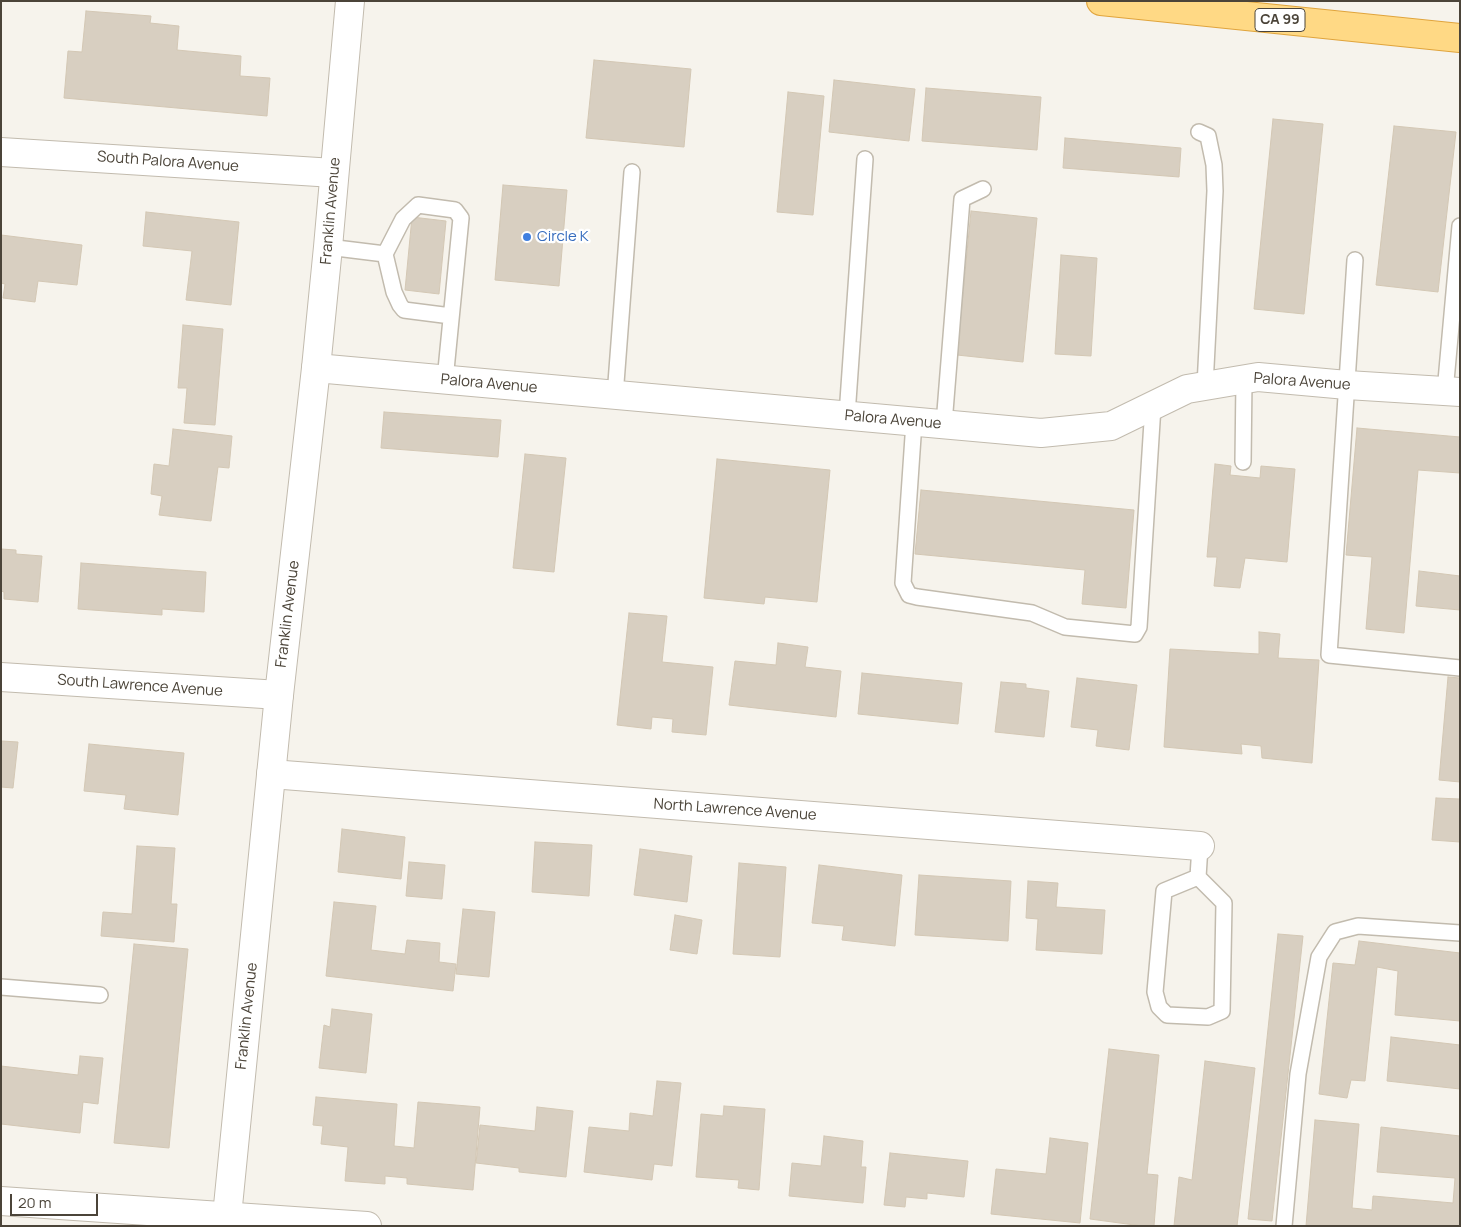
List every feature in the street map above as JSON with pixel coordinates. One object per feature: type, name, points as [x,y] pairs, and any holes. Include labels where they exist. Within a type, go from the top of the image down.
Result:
[{"type":"highway","name":"CA 99","points":[[1101,1],[1460,38]]},
{"type":"street","name":"Franklin Avenue","points":[[226,1220],[278,695],[316,368],[350,1]]},
{"type":"street","name":"South Palora Avenue","points":[[1,152],[334,173]]},
{"type":"street","name":"Palora Avenue","points":[[316,368],[1041,433],[1111,426],[1187,389],[1258,377],[1452,392]]},
{"type":"street","name":"South Lawrence Avenue","points":[[1,677],[278,695]]},
{"type":"street","name":"North Lawrence Avenue","points":[[271,774],[1200,846]]},
{"type":"street","points":[[1,1201],[226,1220],[367,1226]]},
{"type":"lane","points":[[1199,132],[1208,136],[1214,165],[1215,191],[1205,386]]},
{"type":"lane","points":[[847,416],[865,159]]},
{"type":"lane","points":[[615,396],[632,172]]},
{"type":"lane","points":[[944,424],[962,199],[983,189]]},
{"type":"lane","points":[[445,380],[452,316],[460,218],[455,210],[418,205],[403,219],[385,254],[394,292],[404,310],[452,316]]},
{"type":"lane","points":[[1452,392],[1460,226]]},
{"type":"lane","points":[[328,247],[385,254]]},
{"type":"lane","points":[[1355,260],[1329,655],[1460,668]]},
{"type":"lane","points":[[1243,462],[1244,380]]},
{"type":"lane","points":[[914,422],[902,583],[909,595],[1032,613],[1065,627],[1135,634],[1139,627],[1153,406]]},
{"type":"lane","points":[[1198,877],[1164,891],[1155,992],[1159,1007],[1166,1015],[1208,1017],[1222,1011],[1224,903],[1198,877],[1200,846]]},
{"type":"lane","points":[[1284,1226],[1298,1074],[1319,957],[1335,932],[1358,926],[1460,933]]},
{"type":"lane","points":[[1,987],[100,995]]},
{"type":"building","points":[[86,11],[151,16],[150,23],[179,26],[177,50],[241,56],[240,76],[270,78],[267,116],[64,98],[68,51],[82,52]]},
{"type":"building","points":[[594,60],[691,69],[684,147],[586,138]]},
{"type":"building","points":[[834,80],[915,89],[909,141],[829,132]]},
{"type":"building","points":[[926,88],[1041,97],[1037,150],[922,141]]},
{"type":"building","points":[[788,92],[824,96],[813,215],[777,212]]},
{"type":"building","points":[[1273,119],[1323,124],[1304,314],[1254,309]]},
{"type":"building","points":[[1394,126],[1456,132],[1438,292],[1376,285]]},
{"type":"building","points":[[1065,138],[1181,148],[1179,177],[1063,168]]},
{"type":"building","points":[[503,185],[567,190],[559,286],[495,280]]},
{"type":"building","points":[[971,211],[1037,218],[1023,362],[957,355]]},
{"type":"building","points":[[146,212],[239,222],[231,305],[186,300],[192,251],[143,246]]},
{"type":"building","points":[[412,217],[446,221],[439,294],[405,290]]},
{"type":"building","points":[[1,235],[82,245],[77,285],[38,281],[35,302],[3,298],[5,284],[1,283]]},
{"type":"building","points":[[1061,255],[1097,258],[1091,356],[1055,354]]},
{"type":"building","points":[[183,325],[223,329],[215,425],[184,423],[187,388],[178,388]]},
{"type":"building","points":[[384,412],[501,420],[498,457],[381,448]]},
{"type":"building","points":[[1357,428],[1460,437],[1460,473],[1418,470],[1404,633],[1366,629],[1372,557],[1346,555]]},
{"type":"building","points":[[173,429],[232,436],[229,468],[218,467],[211,521],[159,515],[162,496],[151,494],[154,464],[169,466]]},
{"type":"building","points":[[525,454],[566,458],[554,572],[513,568]]},
{"type":"building","points":[[717,459],[830,470],[817,602],[765,597],[764,604],[704,598]]},
{"type":"building","points":[[1215,464],[1231,466],[1230,475],[1260,478],[1261,466],[1295,469],[1287,562],[1245,558],[1240,588],[1214,586],[1217,557],[1207,557]]},
{"type":"building","points":[[921,490],[1134,510],[1126,608],[1082,604],[1085,570],[915,554]]},
{"type":"building","points":[[1,549],[16,550],[16,554],[42,556],[38,602],[4,599],[4,592],[1,591]]},
{"type":"building","points":[[81,563],[206,572],[204,612],[162,609],[162,615],[78,609]]},
{"type":"building","points":[[1419,571],[1460,576],[1460,610],[1416,606]]},
{"type":"building","points":[[629,613],[667,616],[662,662],[713,667],[706,735],[672,732],[673,719],[652,717],[651,729],[617,725]]},
{"type":"building","points":[[1259,632],[1280,634],[1278,658],[1319,660],[1312,763],[1262,758],[1261,746],[1241,744],[1242,754],[1164,747],[1170,649],[1259,654]]},
{"type":"building","points":[[778,643],[808,647],[805,667],[841,671],[836,717],[729,705],[735,661],[776,665]]},
{"type":"building","points":[[862,673],[962,683],[958,724],[858,714]]},
{"type":"building","points":[[1448,677],[1460,678],[1460,782],[1439,780]]},
{"type":"building","points":[[1077,678],[1137,685],[1129,750],[1096,746],[1098,730],[1071,727]]},
{"type":"building","points":[[1001,682],[1026,684],[1026,688],[1049,691],[1044,737],[995,732]]},
{"type":"building","points":[[1,741],[18,742],[13,788],[1,787]]},
{"type":"building","points":[[89,744],[184,753],[178,815],[124,809],[126,795],[84,791]]},
{"type":"building","points":[[1436,798],[1460,799],[1460,842],[1432,840]]},
{"type":"building","points":[[342,829],[405,837],[401,879],[338,872]]},
{"type":"building","points":[[535,842],[592,845],[589,896],[532,892]]},
{"type":"building","points":[[137,846],[175,848],[171,904],[177,904],[174,942],[101,936],[103,912],[132,914]]},
{"type":"building","points":[[640,849],[692,856],[687,902],[634,895]]},
{"type":"building","points":[[409,862],[445,865],[442,899],[406,896]]},
{"type":"building","points":[[739,863],[786,867],[780,957],[733,954]]},
{"type":"building","points":[[819,865],[902,875],[895,946],[842,940],[844,926],[812,923]]},
{"type":"building","points":[[919,875],[1011,881],[1008,941],[915,935]]},
{"type":"building","points":[[1028,881],[1058,883],[1056,907],[1105,910],[1102,954],[1036,950],[1038,919],[1026,918]]},
{"type":"building","points":[[334,902],[376,906],[371,950],[405,954],[407,940],[440,943],[439,962],[456,964],[453,991],[326,976]]},
{"type":"building","points":[[463,909],[495,912],[489,977],[456,974]]},
{"type":"building","points":[[675,915],[702,920],[697,954],[670,950]]},
{"type":"building","points":[[1278,934],[1303,936],[1272,1221],[1248,1219]]},
{"type":"building","points":[[1359,941],[1460,953],[1460,1021],[1395,1015],[1398,971],[1377,967],[1365,1081],[1351,1080],[1347,1098],[1319,1094],[1333,963],[1355,965]]},
{"type":"building","points":[[134,944],[188,949],[169,1148],[114,1143]]},
{"type":"building","points":[[332,1009],[372,1014],[366,1073],[319,1068],[324,1025],[330,1027]]},
{"type":"building","points":[[1391,1037],[1460,1045],[1460,1089],[1387,1081]]},
{"type":"building","points":[[1109,1049],[1159,1055],[1147,1174],[1158,1175],[1154,1226],[1090,1219]]},
{"type":"building","points":[[80,1056],[103,1058],[98,1104],[83,1102],[80,1133],[1,1124],[1,1066],[78,1075]]},
{"type":"building","points":[[1205,1061],[1255,1068],[1237,1226],[1174,1226],[1179,1177],[1192,1180]]},
{"type":"building","points":[[657,1081],[681,1083],[672,1166],[654,1164],[652,1180],[584,1172],[589,1127],[629,1131],[630,1113],[653,1116]]},
{"type":"building","points":[[316,1097],[397,1104],[394,1146],[414,1148],[418,1102],[480,1107],[473,1190],[407,1184],[407,1178],[385,1176],[385,1184],[345,1181],[348,1147],[321,1144],[323,1126],[313,1125]]},
{"type":"building","points":[[724,1106],[765,1109],[759,1190],[738,1188],[739,1180],[696,1177],[701,1114],[723,1116]]},
{"type":"building","points":[[537,1107],[573,1111],[566,1177],[519,1172],[519,1168],[476,1163],[480,1125],[535,1131]]},
{"type":"building","points":[[1315,1120],[1359,1124],[1352,1208],[1372,1210],[1373,1196],[1453,1203],[1455,1178],[1377,1172],[1381,1127],[1460,1136],[1460,1226],[1306,1226]]},
{"type":"building","points":[[824,1136],[863,1141],[861,1167],[866,1167],[863,1203],[789,1196],[792,1163],[821,1166]]},
{"type":"building","points":[[1050,1138],[1088,1143],[1080,1223],[991,1214],[996,1169],[1046,1174]]},
{"type":"building","points":[[890,1153],[968,1161],[964,1197],[927,1193],[927,1199],[906,1197],[905,1207],[884,1205]]},
{"type":"place","name":"Circle K","points":[[527,237]]}]
